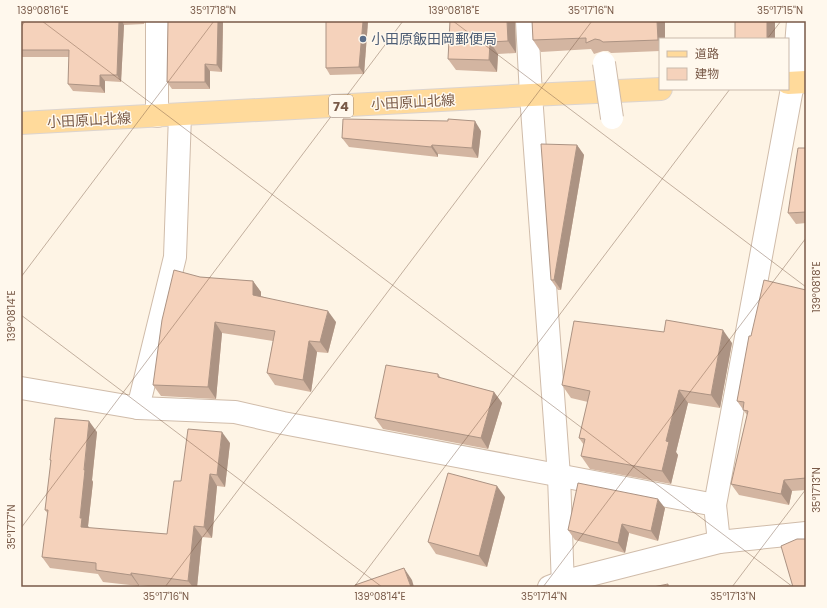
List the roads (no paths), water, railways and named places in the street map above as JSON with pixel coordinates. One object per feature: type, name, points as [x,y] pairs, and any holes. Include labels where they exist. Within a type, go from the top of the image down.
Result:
[{"type":"main road","name":"小田原山北線","points":[[21,123],[659,89]]},
{"type":"street","points":[[157,21],[157,116]]},
{"type":"street","points":[[527,21],[531,95],[559,476],[558,585],[719,542],[806,533]]},
{"type":"street","points":[[719,542],[715,505],[796,83],[798,21]]},
{"type":"street","points":[[604,63],[612,118]]},
{"type":"street","points":[[138,408],[175,257],[180,115]]},
{"type":"street","points":[[21,388],[138,408],[234,412],[283,423],[715,505]]},
{"type":"place","name":"小田原飯田岡郵便局","points":[[363,39]]}]
